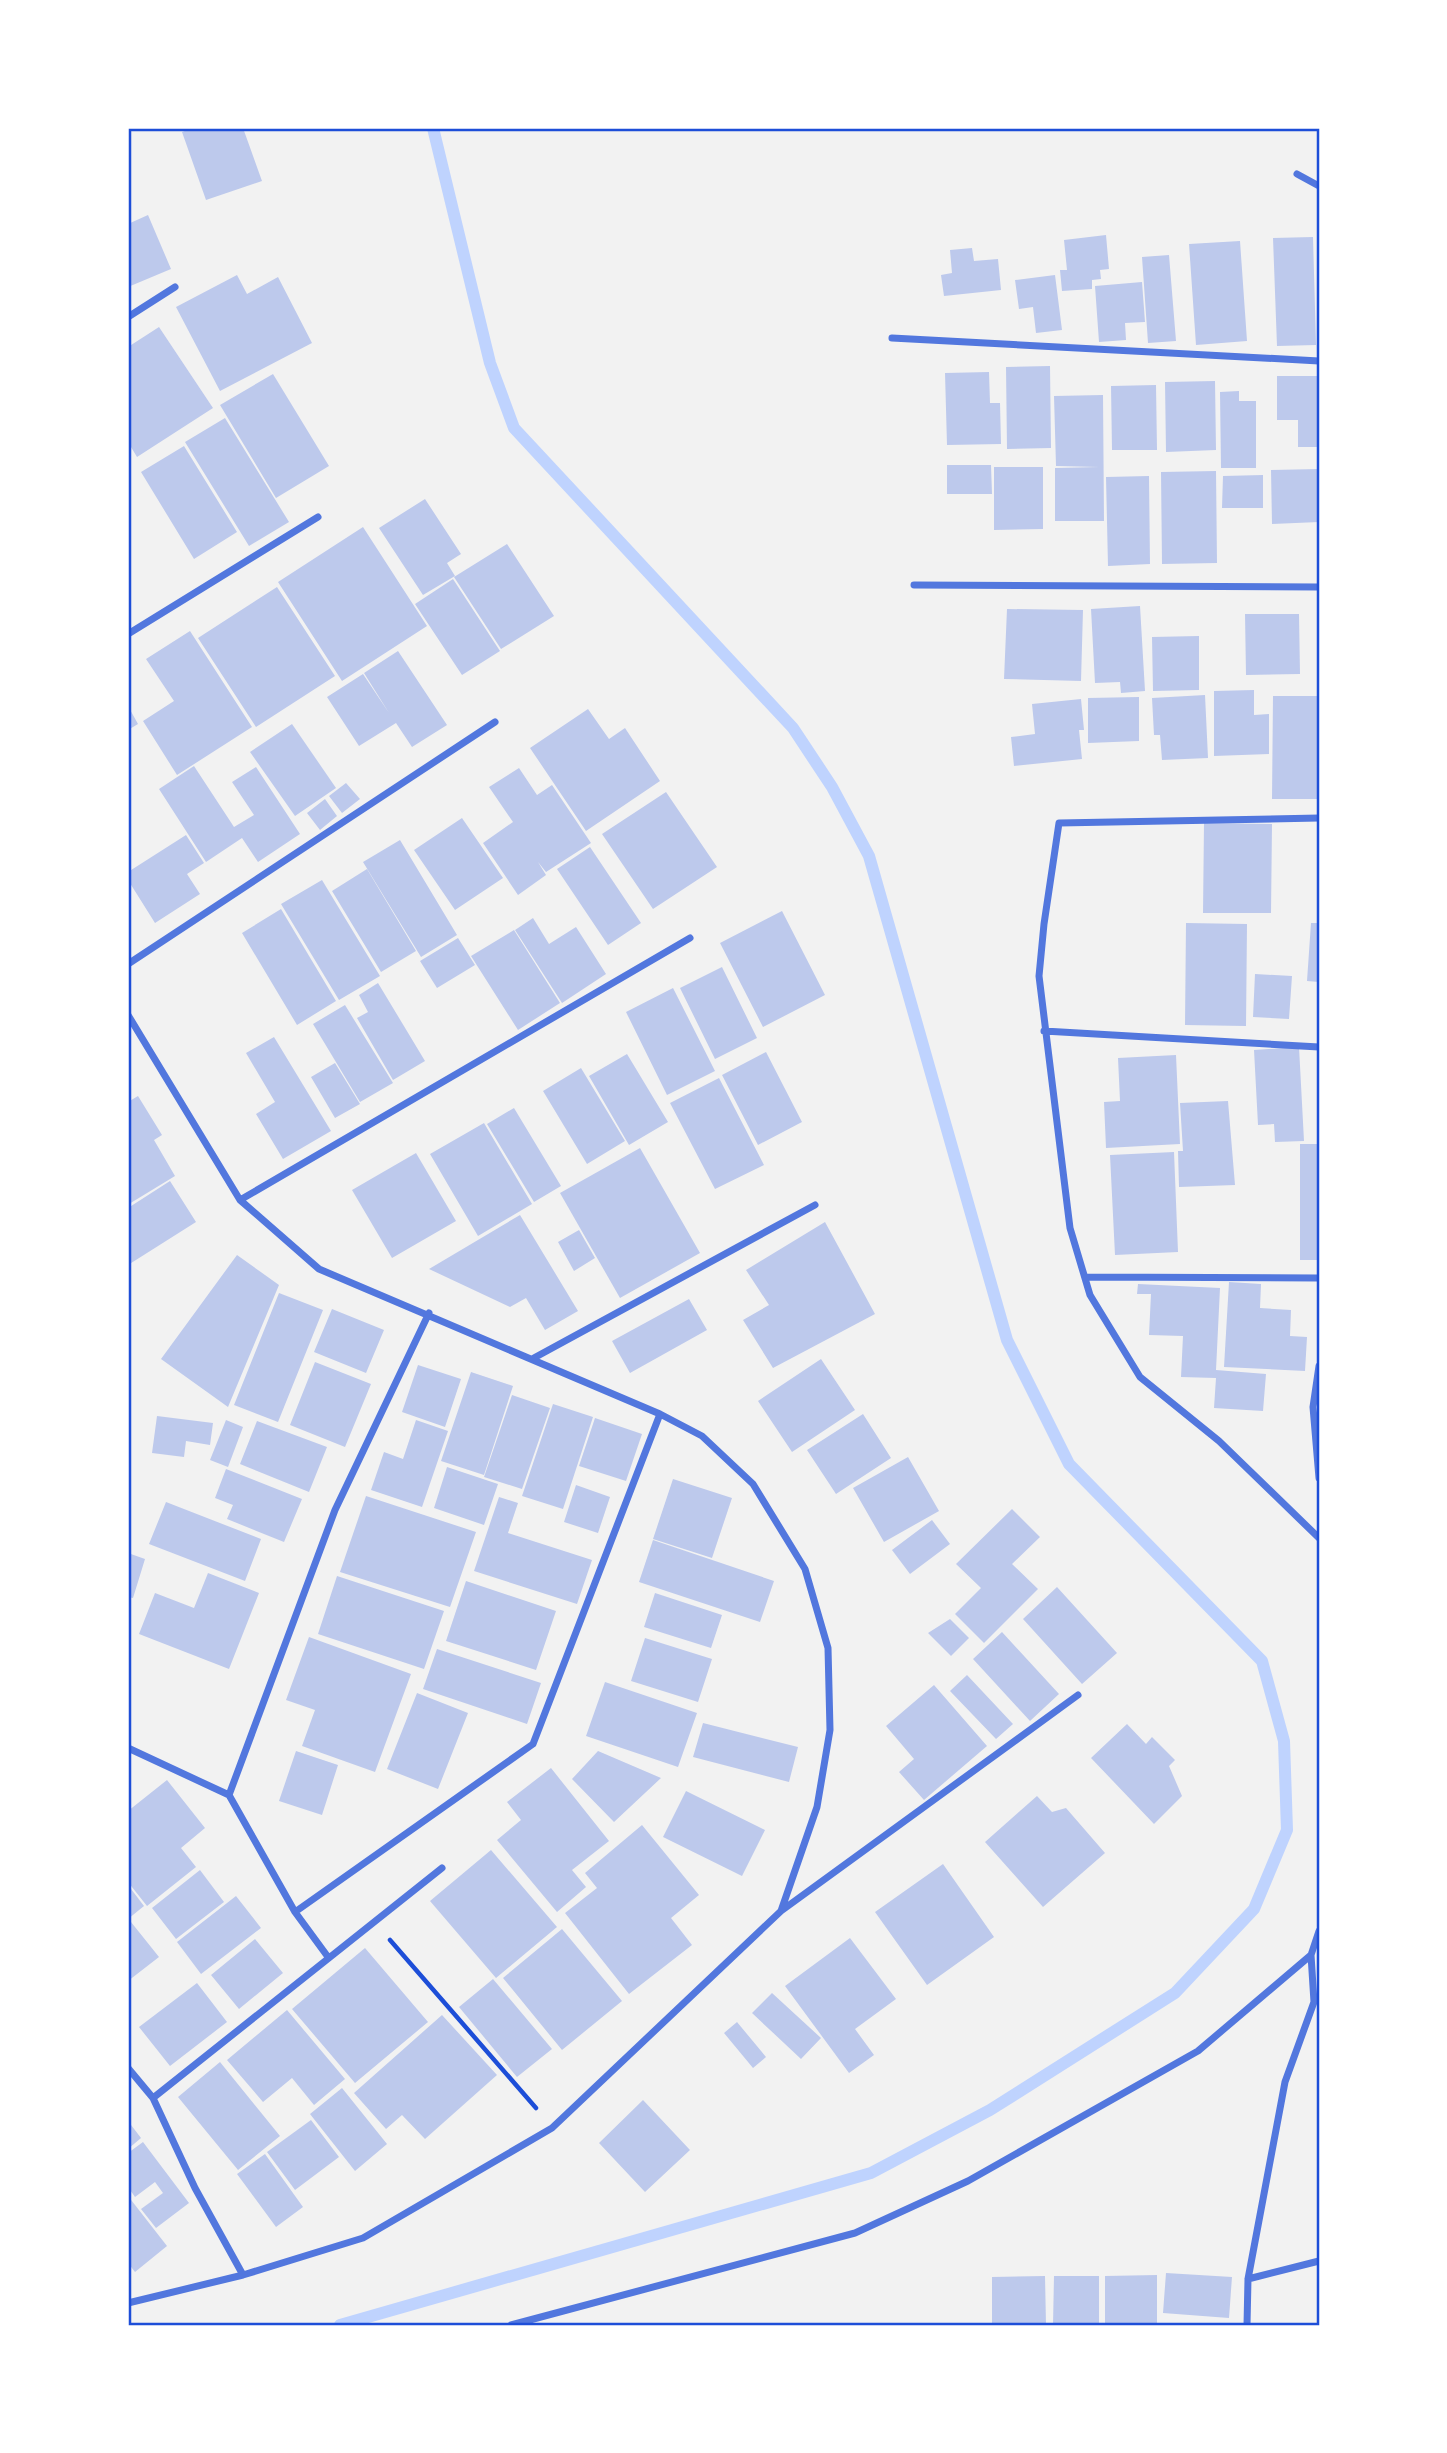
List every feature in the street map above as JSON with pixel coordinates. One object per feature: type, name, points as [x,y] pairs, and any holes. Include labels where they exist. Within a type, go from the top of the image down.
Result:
[{"type":"street","points":[[1297,174],[1319,186]]},
{"type":"street","points":[[128,317],[175,287]]},
{"type":"street","points":[[892,338],[1319,361]]},
{"type":"street","points":[[128,634],[318,517]]},
{"type":"street","points":[[914,585],[1319,587]]},
{"type":"street","points":[[128,964],[495,722]]},
{"type":"street","points":[[1319,818],[1059,823],[1044,924],[1040,975],[1044,1031],[1070,1228],[1090,1295],[1140,1377],[1219,1441],[1319,1538]]},
{"type":"street","points":[[240,1200],[690,937]]},
{"type":"street","points":[[128,1016],[240,1200],[319,1269],[660,1414],[702,1436],[752,1484],[804,1569],[828,1648],[830,1730],[820,1795],[781,1912]]},
{"type":"street","points":[[1044,1031],[1319,1047]]},
{"type":"street","points":[[532,1359],[815,1205]]},
{"type":"street","points":[[1085,1277],[1319,1278]]},
{"type":"street","points":[[229,1795],[335,1510],[429,1314]]},
{"type":"street","points":[[1319,1366],[1313,1407],[1319,1478]]},
{"type":"street","points":[[295,1912],[533,1744],[660,1414]]},
{"type":"street","points":[[128,2303],[243,2275],[363,2238],[552,2127],[781,1912],[1078,1695]]},
{"type":"street","points":[[128,1748],[229,1795],[295,1912],[328,1957]]},
{"type":"street","points":[[153,2098],[442,1868]]},
{"type":"street","points":[[1247,2325],[1248,2279],[1285,2082],[1317,2001],[1311,1955],[1319,1931]]},
{"type":"street","points":[[512,2325],[855,2233],[968,2181],[1198,2051],[1311,1955]]},
{"type":"street","points":[[128,2068],[153,2098],[195,2188],[243,2275]]},
{"type":"street","points":[[1248,2279],[1319,2261]]},
{"type":"path","points":[[374,1922],[552,2127]]},
{"type":"building","points":[[193,128],[243,128],[262,181],[206,200],[182,132]]},
{"type":"building","points":[[148,215],[171,269],[128,287],[128,224]]},
{"type":"building","points":[[1106,235],[1109,269],[1100,270],[1101,279],[1092,280],[1092,289],[1062,291],[1060,270],[1067,270],[1064,240]]},
{"type":"building","points":[[1313,237],[1316,345],[1277,346],[1273,238]]},
{"type":"building","points":[[1240,241],[1247,341],[1196,345],[1189,244]]},
{"type":"building","points":[[972,248],[974,261],[998,259],[1001,290],[944,296],[941,275],[952,273],[950,250]]},
{"type":"building","points":[[1169,255],[1176,341],[1148,343],[1142,257]]},
{"type":"building","points":[[237,275],[247,294],[278,277],[312,343],[220,391],[176,307]]},
{"type":"building","points":[[1055,275],[1062,330],[1036,333],[1033,307],[1019,309],[1015,280]]},
{"type":"building","points":[[1142,282],[1145,322],[1125,323],[1126,340],[1099,342],[1095,286]]},
{"type":"building","points":[[159,327],[213,408],[137,457],[128,442],[128,347]]},
{"type":"building","points":[[1050,366],[1051,448],[1007,449],[1006,367]]},
{"type":"building","points":[[989,372],[990,403],[1000,403],[1001,444],[947,445],[945,373]]},
{"type":"building","points":[[273,374],[329,466],[276,498],[220,405]]},
{"type":"building","points":[[1277,376],[1319,376],[1319,447],[1298,447],[1298,420],[1277,420]]},
{"type":"building","points":[[1215,381],[1216,450],[1166,452],[1165,382]]},
{"type":"building","points":[[1156,385],[1157,450],[1112,450],[1111,386]]},
{"type":"building","points":[[1239,391],[1239,401],[1256,401],[1256,468],[1221,468],[1220,392]]},
{"type":"building","points":[[1103,395],[1104,521],[1055,521],[1055,468],[1099,467],[1056,466],[1054,396]]},
{"type":"building","points":[[225,418],[289,522],[249,546],[185,442]]},
{"type":"building","points":[[184,446],[237,532],[194,559],[141,472]]},
{"type":"building","points":[[947,465],[991,465],[992,494],[947,494]]},
{"type":"building","points":[[994,467],[1043,467],[1043,529],[994,530]]},
{"type":"building","points":[[1319,469],[1319,522],[1272,524],[1271,470]]},
{"type":"building","points":[[1216,471],[1217,563],[1162,564],[1161,472]]},
{"type":"building","points":[[1263,475],[1263,508],[1222,508],[1223,476]]},
{"type":"building","points":[[1149,476],[1150,564],[1108,566],[1106,477]]},
{"type":"building","points":[[425,499],[461,554],[447,563],[455,576],[423,595],[379,528]]},
{"type":"building","points":[[363,527],[427,626],[342,681],[278,582]]},
{"type":"building","points":[[507,544],[554,616],[501,649],[454,577]]},
{"type":"building","points":[[453,579],[500,651],[462,675],[415,604]]},
{"type":"building","points":[[277,587],[335,676],[256,727],[198,638]]},
{"type":"building","points":[[1140,606],[1145,691],[1121,693],[1120,682],[1095,683],[1091,609]]},
{"type":"building","points":[[1007,609],[1083,610],[1081,681],[1004,679]]},
{"type":"building","points":[[1245,614],[1299,614],[1300,674],[1246,675]]},
{"type":"building","points":[[190,631],[252,727],[177,775],[143,721],[174,701],[146,659]]},
{"type":"building","points":[[1199,636],[1199,690],[1153,691],[1152,637]]},
{"type":"building","points":[[398,651],[447,725],[412,747],[396,723],[359,746],[327,697],[363,674],[389,713],[364,673]]},
{"type":"building","points":[[1254,690],[1254,715],[1269,714],[1269,754],[1214,756],[1214,691]]},
{"type":"building","points":[[1205,695],[1208,758],[1162,760],[1160,735],[1154,735],[1152,698]]},
{"type":"building","points":[[1273,696],[1319,696],[1319,799],[1272,799]]},
{"type":"building","points":[[1139,697],[1139,741],[1088,743],[1088,698]]},
{"type":"building","points":[[1081,699],[1084,730],[1079,730],[1082,759],[1014,766],[1011,737],[1035,734],[1032,704]]},
{"type":"building","points":[[128,706],[138,724],[128,730]]},
{"type":"building","points":[[588,709],[609,739],[625,728],[660,781],[586,831],[530,748]]},
{"type":"building","points":[[292,724],[336,788],[295,816],[250,752]]},
{"type":"building","points":[[194,766],[234,827],[254,815],[232,782],[256,767],[300,834],[258,862],[242,838],[206,862],[159,789]]},
{"type":"building","points":[[519,768],[537,795],[552,785],[591,843],[546,872],[538,862],[546,875],[518,895],[483,843],[513,822],[489,787]]},
{"type":"building","points":[[346,783],[360,799],[342,813],[329,796]]},
{"type":"building","points":[[666,792],[717,867],[653,909],[602,834]]},
{"type":"building","points":[[325,799],[337,816],[320,830],[307,813]]},
{"type":"building","points":[[462,818],[503,878],[455,910],[414,850]]},
{"type":"building","points":[[1204,823],[1272,824],[1271,913],[1203,913]]},
{"type":"building","points":[[186,835],[204,863],[187,874],[200,894],[155,923],[128,880],[128,872]]},
{"type":"building","points":[[400,840],[457,935],[421,957],[363,862]]},
{"type":"building","points":[[590,847],[641,923],[608,945],[557,869]]},
{"type":"building","points":[[367,869],[416,951],[381,972],[332,891]]},
{"type":"building","points":[[322,880],[380,976],[339,1000],[281,904]]},
{"type":"building","points":[[281,909],[336,1001],[297,1025],[242,933]]},
{"type":"building","points":[[782,911],[825,995],[763,1027],[720,943]]},
{"type":"building","points":[[533,918],[549,944],[576,927],[606,974],[562,1003],[515,930]]},
{"type":"building","points":[[1186,923],[1247,924],[1246,1026],[1185,1025]]},
{"type":"building","points":[[1311,923],[1319,923],[1319,982],[1307,981]]},
{"type":"building","points":[[514,930],[560,1003],[518,1030],[471,956]]},
{"type":"building","points":[[458,938],[475,965],[437,988],[420,961]]},
{"type":"building","points":[[722,967],[757,1038],[715,1059],[680,988]]},
{"type":"building","points":[[1255,974],[1292,976],[1289,1019],[1253,1017]]},
{"type":"building","points":[[378,983],[425,1061],[393,1080],[357,1018],[368,1012],[359,995]]},
{"type":"building","points":[[673,988],[715,1071],[667,1095],[626,1012]]},
{"type":"building","points":[[345,1005],[393,1083],[360,1102],[313,1024]]},
{"type":"building","points":[[274,1037],[331,1131],[283,1159],[256,1114],[275,1102],[246,1053]]},
{"type":"building","points":[[1299,1047],[1304,1141],[1275,1142],[1274,1124],[1258,1125],[1254,1050]]},
{"type":"building","points":[[766,1052],[802,1122],[758,1145],[722,1075]]},
{"type":"building","points":[[627,1054],[668,1122],[629,1145],[589,1076]]},
{"type":"building","points":[[1176,1055],[1180,1144],[1106,1148],[1104,1102],[1120,1101],[1118,1058]]},
{"type":"building","points":[[335,1063],[360,1104],[335,1118],[311,1077]]},
{"type":"building","points":[[581,1068],[625,1141],[587,1164],[543,1091]]},
{"type":"building","points":[[719,1078],[764,1165],[715,1189],[670,1103]]},
{"type":"building","points":[[138,1096],[162,1135],[154,1140],[175,1176],[129,1204],[128,1102]]},
{"type":"building","points":[[1228,1101],[1235,1185],[1179,1187],[1178,1151],[1183,1151],[1180,1103]]},
{"type":"building","points":[[514,1108],[561,1186],[534,1202],[487,1124]]},
{"type":"building","points":[[484,1123],[532,1204],[478,1236],[430,1154]]},
{"type":"building","points":[[1300,1144],[1319,1144],[1319,1260],[1300,1260]]},
{"type":"building","points":[[640,1148],[700,1253],[620,1298],[560,1193]]},
{"type":"building","points":[[1174,1152],[1178,1252],[1115,1255],[1110,1155]]},
{"type":"building","points":[[416,1153],[456,1221],[392,1258],[352,1190]]},
{"type":"building","points":[[170,1181],[196,1222],[128,1265],[128,1208]]},
{"type":"building","points":[[520,1215],[578,1311],[545,1330],[526,1298],[510,1307],[429,1269]]},
{"type":"building","points":[[825,1222],[875,1314],[773,1368],[743,1320],[769,1305],[746,1270]]},
{"type":"building","points":[[579,1230],[595,1258],[574,1271],[558,1242]]},
{"type":"building","points":[[237,1255],[279,1285],[228,1407],[161,1359]]},
{"type":"building","points":[[1229,1282],[1261,1284],[1260,1308],[1291,1310],[1290,1336],[1307,1337],[1305,1371],[1224,1367]]},
{"type":"building","points":[[1138,1284],[1220,1288],[1216,1370],[1266,1374],[1263,1411],[1214,1408],[1216,1378],[1181,1377],[1183,1336],[1149,1335],[1151,1294],[1137,1294]]},
{"type":"building","points":[[279,1293],[323,1310],[278,1422],[234,1405]]},
{"type":"building","points":[[689,1299],[707,1330],[630,1373],[612,1341]]},
{"type":"building","points":[[332,1309],[384,1330],[366,1373],[314,1352]]},
{"type":"building","points":[[821,1359],[855,1410],[792,1452],[758,1401]]},
{"type":"building","points":[[315,1362],[371,1384],[345,1447],[290,1425]]},
{"type":"building","points":[[418,1365],[461,1379],[445,1427],[402,1412]]},
{"type":"building","points":[[471,1372],[513,1386],[484,1475],[441,1461]]},
{"type":"building","points":[[512,1395],[550,1408],[522,1489],[484,1477]]},
{"type":"building","points":[[553,1404],[593,1417],[563,1509],[522,1496]]},
{"type":"building","points":[[863,1414],[891,1458],[836,1494],[807,1450]]},
{"type":"building","points":[[157,1416],[213,1423],[210,1445],[186,1441],[184,1457],[152,1453]]},
{"type":"building","points":[[595,1418],[642,1434],[626,1481],[579,1466]]},
{"type":"building","points":[[226,1420],[243,1427],[228,1467],[210,1460]]},
{"type":"building","points":[[416,1420],[448,1431],[422,1507],[371,1490],[384,1452],[403,1459]]},
{"type":"building","points":[[257,1421],[327,1447],[309,1492],[240,1464]]},
{"type":"building","points":[[908,1457],[939,1511],[884,1542],[853,1488]]},
{"type":"building","points":[[447,1467],[498,1484],[484,1525],[434,1508]]},
{"type":"building","points":[[226,1469],[302,1499],[284,1542],[227,1519],[233,1505],[215,1498]]},
{"type":"building","points":[[673,1479],[732,1498],[712,1558],[653,1539]]},
{"type":"building","points":[[576,1485],[610,1497],[598,1533],[564,1522]]},
{"type":"building","points":[[366,1496],[476,1532],[450,1607],[340,1572]]},
{"type":"building","points":[[499,1497],[518,1503],[508,1533],[592,1560],[577,1604],[474,1571]]},
{"type":"building","points":[[166,1502],[261,1539],[245,1581],[149,1544]]},
{"type":"building","points":[[1012,1509],[1040,1537],[1012,1564],[1038,1589],[984,1643],[955,1614],[981,1588],[956,1564]]},
{"type":"building","points":[[932,1520],[950,1544],[910,1574],[892,1550]]},
{"type":"building","points":[[653,1540],[774,1581],[760,1622],[639,1582]]},
{"type":"building","points":[[128,1553],[145,1559],[133,1598],[128,1597]]},
{"type":"building","points":[[208,1573],[259,1593],[229,1669],[139,1634],[155,1593],[194,1608]]},
{"type":"building","points":[[337,1576],[444,1611],[424,1669],[318,1634]]},
{"type":"building","points":[[466,1581],[556,1611],[536,1670],[446,1641]]},
{"type":"building","points":[[1057,1587],[1117,1653],[1082,1684],[1023,1619]]},
{"type":"building","points":[[655,1593],[722,1615],[711,1648],[644,1627]]},
{"type":"building","points":[[950,1619],[969,1638],[951,1656],[928,1633]]},
{"type":"building","points":[[1002,1632],[1059,1694],[1030,1721],[973,1659]]},
{"type":"building","points":[[309,1637],[411,1674],[375,1772],[302,1746],[315,1710],[286,1700]]},
{"type":"building","points":[[645,1638],[712,1659],[698,1702],[631,1681]]},
{"type":"building","points":[[437,1649],[541,1683],[527,1724],[423,1689]]},
{"type":"building","points":[[967,1675],[1013,1724],[996,1739],[950,1691]]},
{"type":"building","points":[[605,1682],[697,1713],[678,1767],[586,1736]]},
{"type":"building","points":[[934,1685],[987,1746],[924,1800],[899,1772],[914,1759],[886,1726]]},
{"type":"building","points":[[417,1693],[468,1713],[438,1789],[387,1769]]},
{"type":"building","points":[[703,1723],[798,1747],[789,1782],[693,1757]]},
{"type":"building","points":[[1127,1724],[1146,1744],[1152,1737],[1175,1760],[1169,1766],[1182,1796],[1154,1824],[1091,1758]]},
{"type":"building","points":[[296,1751],[338,1765],[322,1815],[279,1801]]},
{"type":"building","points":[[598,1751],[661,1778],[614,1822],[572,1779]]},
{"type":"building","points":[[551,1768],[609,1841],[572,1870],[586,1887],[557,1912],[497,1840],[521,1820],[507,1802]]},
{"type":"building","points":[[167,1780],[205,1828],[181,1848],[196,1867],[147,1906],[128,1882],[128,1811]]},
{"type":"building","points":[[686,1791],[765,1830],[742,1876],[663,1837]]},
{"type":"building","points":[[1037,1796],[1052,1812],[1066,1808],[1105,1853],[1043,1907],[985,1842]]},
{"type":"building","points":[[642,1825],[699,1895],[671,1918],[692,1945],[629,1994],[565,1913],[597,1888],[585,1873]]},
{"type":"building","points":[[491,1850],[557,1927],[496,1978],[430,1901]]},
{"type":"building","points":[[943,1864],[994,1937],[927,1985],[875,1912]]},
{"type":"building","points":[[200,1870],[224,1902],[176,1939],[152,1908]]},
{"type":"building","points":[[128,1885],[144,1906],[128,1919]]},
{"type":"building","points":[[236,1896],[261,1928],[201,1974],[177,1942]]},
{"type":"building","points":[[131,1922],[159,1957],[128,1981],[128,1925]]},
{"type":"building","points":[[562,1929],[622,2001],[562,2050],[503,1978]]},
{"type":"building","points":[[850,1938],[896,1999],[855,2029],[874,2055],[849,2073],[785,1986]]},
{"type":"building","points":[[255,1939],[283,1973],[239,2009],[211,1975]]},
{"type":"building","points":[[365,1948],[428,2022],[355,2083],[292,2009]]},
{"type":"building","points":[[493,1979],[552,2049],[517,2077],[459,2007]]},
{"type":"building","points":[[197,1983],[227,2022],[170,2066],[139,2027]]},
{"type":"building","points":[[772,1993],[821,2038],[801,2059],[752,2013]]},
{"type":"building","points":[[287,2010],[345,2079],[314,2105],[292,2078],[263,2102],[227,2060]]},
{"type":"building","points":[[442,2015],[497,2075],[425,2139],[402,2115],[386,2129],[354,2093]]},
{"type":"building","points":[[737,2022],[766,2057],[753,2068],[724,2033]]},
{"type":"building","points":[[220,2062],[280,2136],[238,2170],[178,2097]]},
{"type":"building","points":[[342,2088],[387,2144],[355,2171],[310,2114]]},
{"type":"building","points":[[643,2100],[690,2150],[645,2192],[599,2143]]},
{"type":"building","points":[[311,2120],[339,2157],[295,2190],[267,2152]]},
{"type":"building","points":[[128,2121],[141,2138],[128,2149]]},
{"type":"building","points":[[143,2142],[189,2203],[156,2228],[141,2209],[163,2193],[155,2182],[135,2197],[128,2187],[128,2153]]},
{"type":"building","points":[[265,2154],[303,2207],[276,2227],[237,2174]]},
{"type":"building","points":[[128,2196],[167,2246],[135,2272],[128,2263]]},
{"type":"building","points":[[1166,2273],[1232,2277],[1229,2318],[1163,2313]]},
{"type":"building","points":[[1157,2275],[1157,2325],[1105,2325],[1105,2276]]},
{"type":"building","points":[[1045,2276],[1046,2325],[992,2325],[992,2277]]},
{"type":"building","points":[[1054,2276],[1099,2276],[1099,2325],[1053,2325]]},
{"type":"waterway","points":[[340,2325],[871,2173],[990,2110],[1175,1993],[1254,1909],[1287,1830],[1284,1741],[1262,1661],[1069,1464],[1007,1340],[869,856],[832,787],[793,728],[514,428],[490,363],[433,128]]}]
